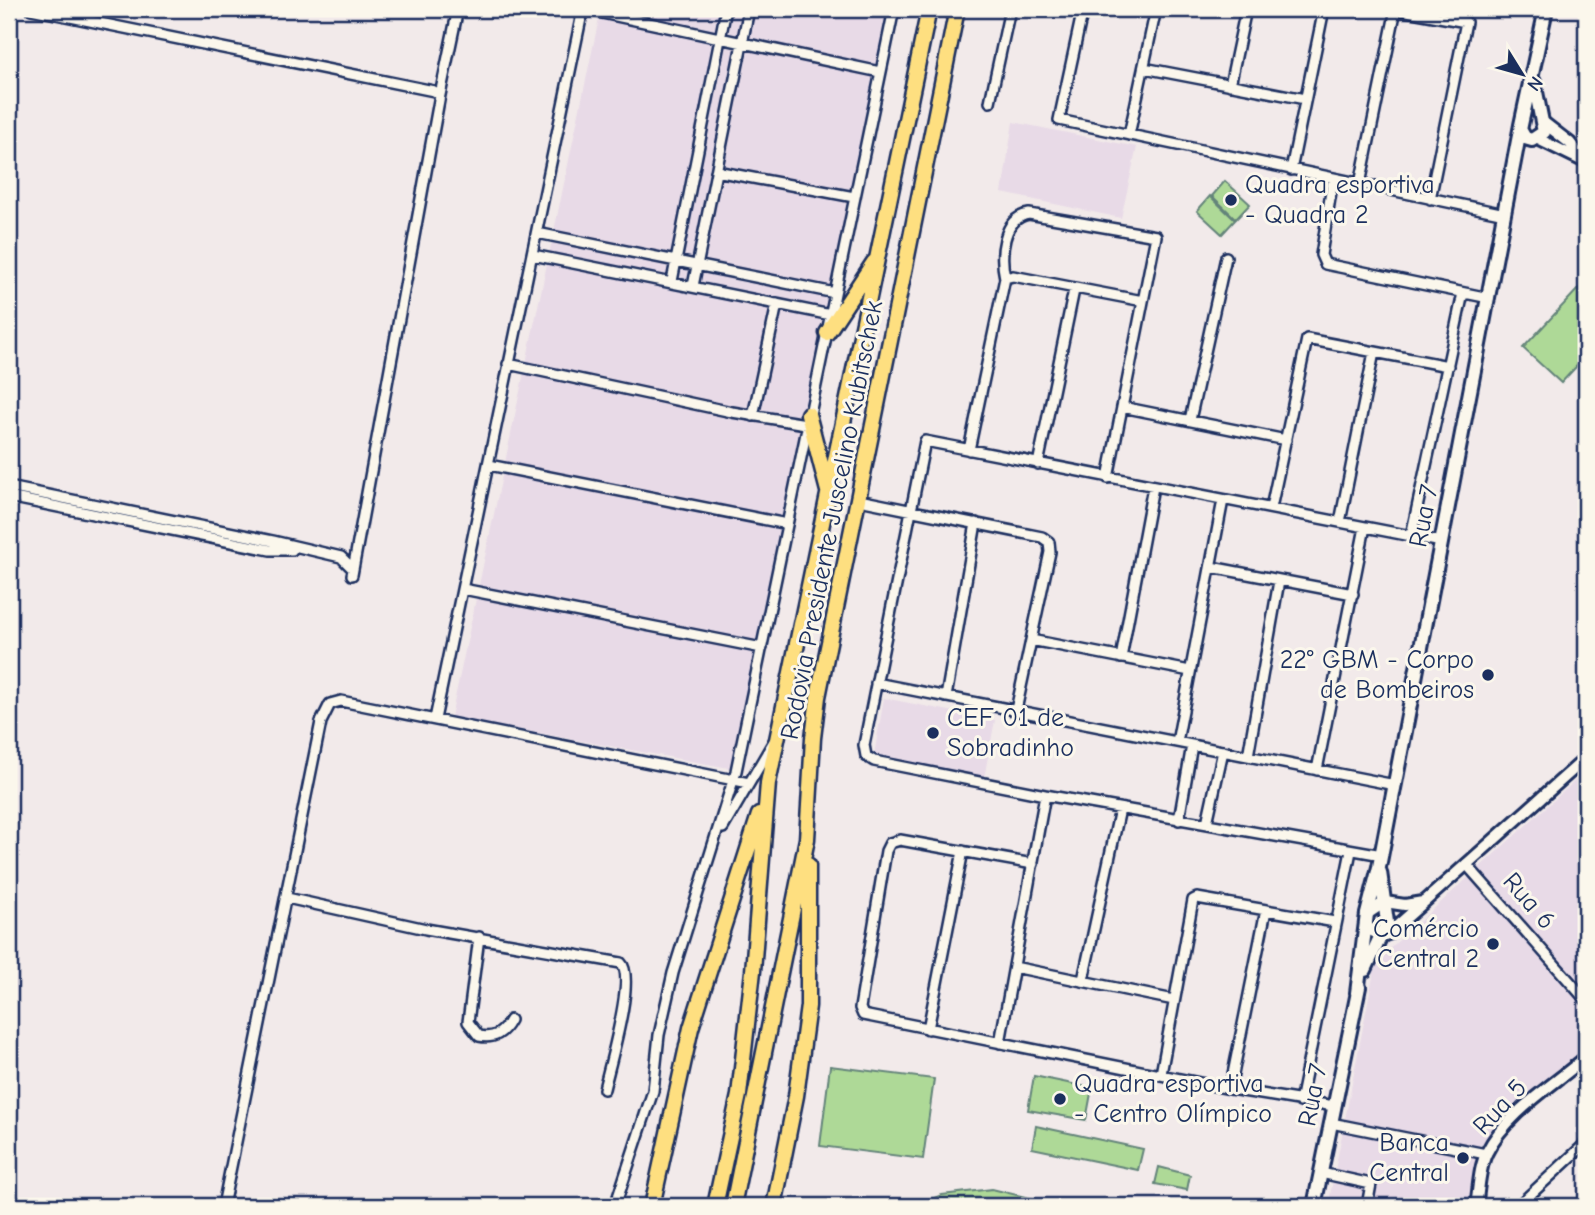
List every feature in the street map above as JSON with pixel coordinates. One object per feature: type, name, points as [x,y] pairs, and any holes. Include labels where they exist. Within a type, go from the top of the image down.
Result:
[{"type":"highway","name":"Rodovia Presidente Juscelino Kubitschek","points":[[715,1206],[739,1095],[753,971],[768,783],[929,9]]},
{"type":"highway","name":"Rodovia Presidente Juscelino Kubitschek","points":[[733,1206],[807,839],[818,697],[957,9]]},
{"type":"highway","points":[[827,333],[879,254]]},
{"type":"highway","points":[[807,419],[829,495]]},
{"type":"highway","points":[[652,1206],[691,1028],[768,783]]},
{"type":"highway","points":[[774,1206],[796,1096],[808,1006],[807,839]]},
{"type":"main road","name":"Rua 7","points":[[1314,1206],[1357,993],[1366,918],[1381,861],[1521,127],[1546,9]]},
{"type":"main road","name":"Rua 7","points":[[1533,76],[1541,120]]},
{"type":"main road","points":[[1528,117],[1541,120],[1544,132],[1535,140],[1525,138],[1521,127],[1528,117]]},
{"type":"main road","name":"Rua 7","points":[[1514,173],[1535,140]]},
{"type":"main road","name":"Rua 7","points":[[1357,993],[1366,964],[1387,922],[1381,861]]},
{"type":"street","points":[[31,9],[434,90],[440,95]]},
{"type":"street","points":[[9,487],[341,558],[351,571],[458,9]]},
{"type":"street","points":[[435,719],[583,9],[880,72]]},
{"type":"street","points":[[672,281],[726,9]]},
{"type":"street","points":[[693,286],[748,9]]},
{"type":"street","points":[[615,1206],[653,1091],[659,1035],[673,973],[717,839],[733,780],[894,9]]},
{"type":"street","points":[[990,102],[1010,9]]},
{"type":"street","points":[[1083,9],[1059,120],[1506,214]]},
{"type":"street","points":[[1129,135],[1156,9]]},
{"type":"street","points":[[1230,85],[1246,9]]},
{"type":"street","points":[[1291,170],[1324,9]]},
{"type":"street","points":[[1360,184],[1396,9],[1466,22],[1430,199]]},
{"type":"street","points":[[1144,68],[1305,99]]},
{"type":"street","points":[[1541,120],[1570,143],[1586,163]]},
{"type":"street","points":[[1535,140],[1586,163]]},
{"type":"street","points":[[716,171],[855,197]]},
{"type":"street","points":[[1333,179],[1321,255],[1325,264],[1331,268],[1489,298]]},
{"type":"street","points":[[969,450],[1005,278],[1005,243],[1012,222],[1018,216],[1028,215],[1156,236],[1108,478]]},
{"type":"street","points":[[537,233],[835,293]]},
{"type":"street","points":[[533,254],[831,315]]},
{"type":"street","points":[[1190,420],[1226,257]]},
{"type":"street","points":[[1005,278],[1013,276],[1074,290],[1143,301]]},
{"type":"street","points":[[1038,464],[1074,290]]},
{"type":"street","points":[[1411,536],[1463,293]]},
{"type":"street","points":[[753,416],[777,304]]},
{"type":"street","points":[[1271,508],[1307,340],[1448,366]]},
{"type":"street","points":[[1340,522],[1374,352]]},
{"type":"street","points":[[508,364],[753,416],[807,419]]},
{"type":"street","points":[[1122,407],[1286,440]]},
{"type":"street","points":[[1381,861],[1351,851],[874,761],[866,756],[864,745],[925,441],[1442,542]]},
{"type":"street","points":[[489,465],[787,524]]},
{"type":"street","points":[[1121,658],[1153,487]]},
{"type":"street","points":[[9,496],[270,550],[304,550]]},
{"type":"street","points":[[859,500],[1042,537],[1049,542],[1016,710]]},
{"type":"street","points":[[1177,742],[1223,500]]},
{"type":"street","points":[[946,697],[976,523]]},
{"type":"street","points":[[1317,770],[1364,527]]},
{"type":"street","points":[[1212,567],[1353,594]]},
{"type":"street","points":[[1248,756],[1279,581]]},
{"type":"street","points":[[463,589],[762,648]]},
{"type":"street","points":[[1031,640],[1190,671]]},
{"type":"street","points":[[876,683],[1395,785]]},
{"type":"street","points":[[223,1206],[321,722],[327,709],[341,701],[749,783]]},
{"type":"street","points":[[717,839],[780,734]]},
{"type":"street","points":[[1179,820],[1192,745]]},
{"type":"street","points":[[1207,823],[1223,751]]},
{"type":"street","name":"Rua 6","points":[[1382,936],[1586,758]]},
{"type":"street","points":[[1000,1043],[1045,795]]},
{"type":"street","points":[[1083,980],[1120,809]]},
{"type":"street","points":[[1034,864],[900,840],[890,843],[886,851],[863,995],[863,1015],[1230,1089],[1334,1106]]},
{"type":"street","points":[[928,1029],[962,851]]},
{"type":"street","points":[[1300,1102],[1351,851]]},
{"type":"street","name":"Rua 6","points":[[1466,864],[1586,1000]]},
{"type":"street","points":[[287,898],[410,926],[615,961],[625,967],[626,990],[604,1089]]},
{"type":"street","points":[[1161,1074],[1193,900],[1197,898],[1335,922]]},
{"type":"street","points":[[1382,936],[1370,930],[1366,918],[1385,902],[1405,905],[1423,902]]},
{"type":"street","points":[[1230,1089],[1266,911]]},
{"type":"street","points":[[479,937],[468,1022],[479,1036],[488,1037],[505,1030],[510,1020]]},
{"type":"street","points":[[1014,967],[1174,1000]]},
{"type":"street","name":"Rua 5","points":[[1476,1206],[1486,1154],[1520,1114],[1586,1057]]},
{"type":"street","points":[[1331,1123],[1486,1154]]},
{"type":"street","points":[[1524,1204],[1586,1143]]},
{"type":"street","points":[[1321,1172],[1371,1184],[1367,1206]]},
{"type":"shaded area","points":[[601,9],[891,9],[740,770],[451,717]]},
{"type":"shaded area","points":[[1013,122],[1137,147],[1121,218],[1002,193]]},
{"type":"shaded area","points":[[884,698],[995,720],[984,778],[874,755]]},
{"type":"shaded area","points":[[1586,771],[1586,1049],[1480,1146],[1468,1206],[1328,1206],[1376,961]]},
{"type":"green space","name":"Quadra esportiva - Quadra 2","points":[[1225,181],[1250,204],[1236,219],[1212,196]]},
{"type":"green space","name":"Quadra esportiva - Quadra 2","points":[[1210,196],[1235,220],[1222,234],[1197,211]]},
{"type":"green space","points":[[1579,288],[1586,295],[1586,356],[1561,383],[1523,348]]},
{"type":"green space","points":[[830,1066],[934,1079],[923,1159],[820,1146]]},
{"type":"green space","name":"Quadra esportiva - Centro Olímpico","points":[[1034,1076],[1092,1088],[1086,1120],[1028,1110]]},
{"type":"green space","points":[[1036,1126],[1143,1149],[1138,1170],[1032,1148]]},
{"type":"green space","name":"Quadra esportiva - Centro Olímpico","points":[[1159,1167],[1190,1175],[1187,1190],[1155,1184]]},
{"type":"green space","points":[[992,1189],[1062,1206],[913,1206],[942,1195]]},
{"type":"place","name":"Quadra esportiva - Quadra 2","points":[[1231,200]]},
{"type":"place","name":"22° GBM - Corpo de Bombeiros","points":[[1488,675]]},
{"type":"place","name":"CEF 01 de Sobradinho","points":[[933,733]]},
{"type":"place","name":"Comércio Central 2","points":[[1493,944]]},
{"type":"place","name":"Quadra esportiva - Centro Olímpico","points":[[1060,1099]]},
{"type":"place","name":"Banca Central","points":[[1463,1158]]}]
